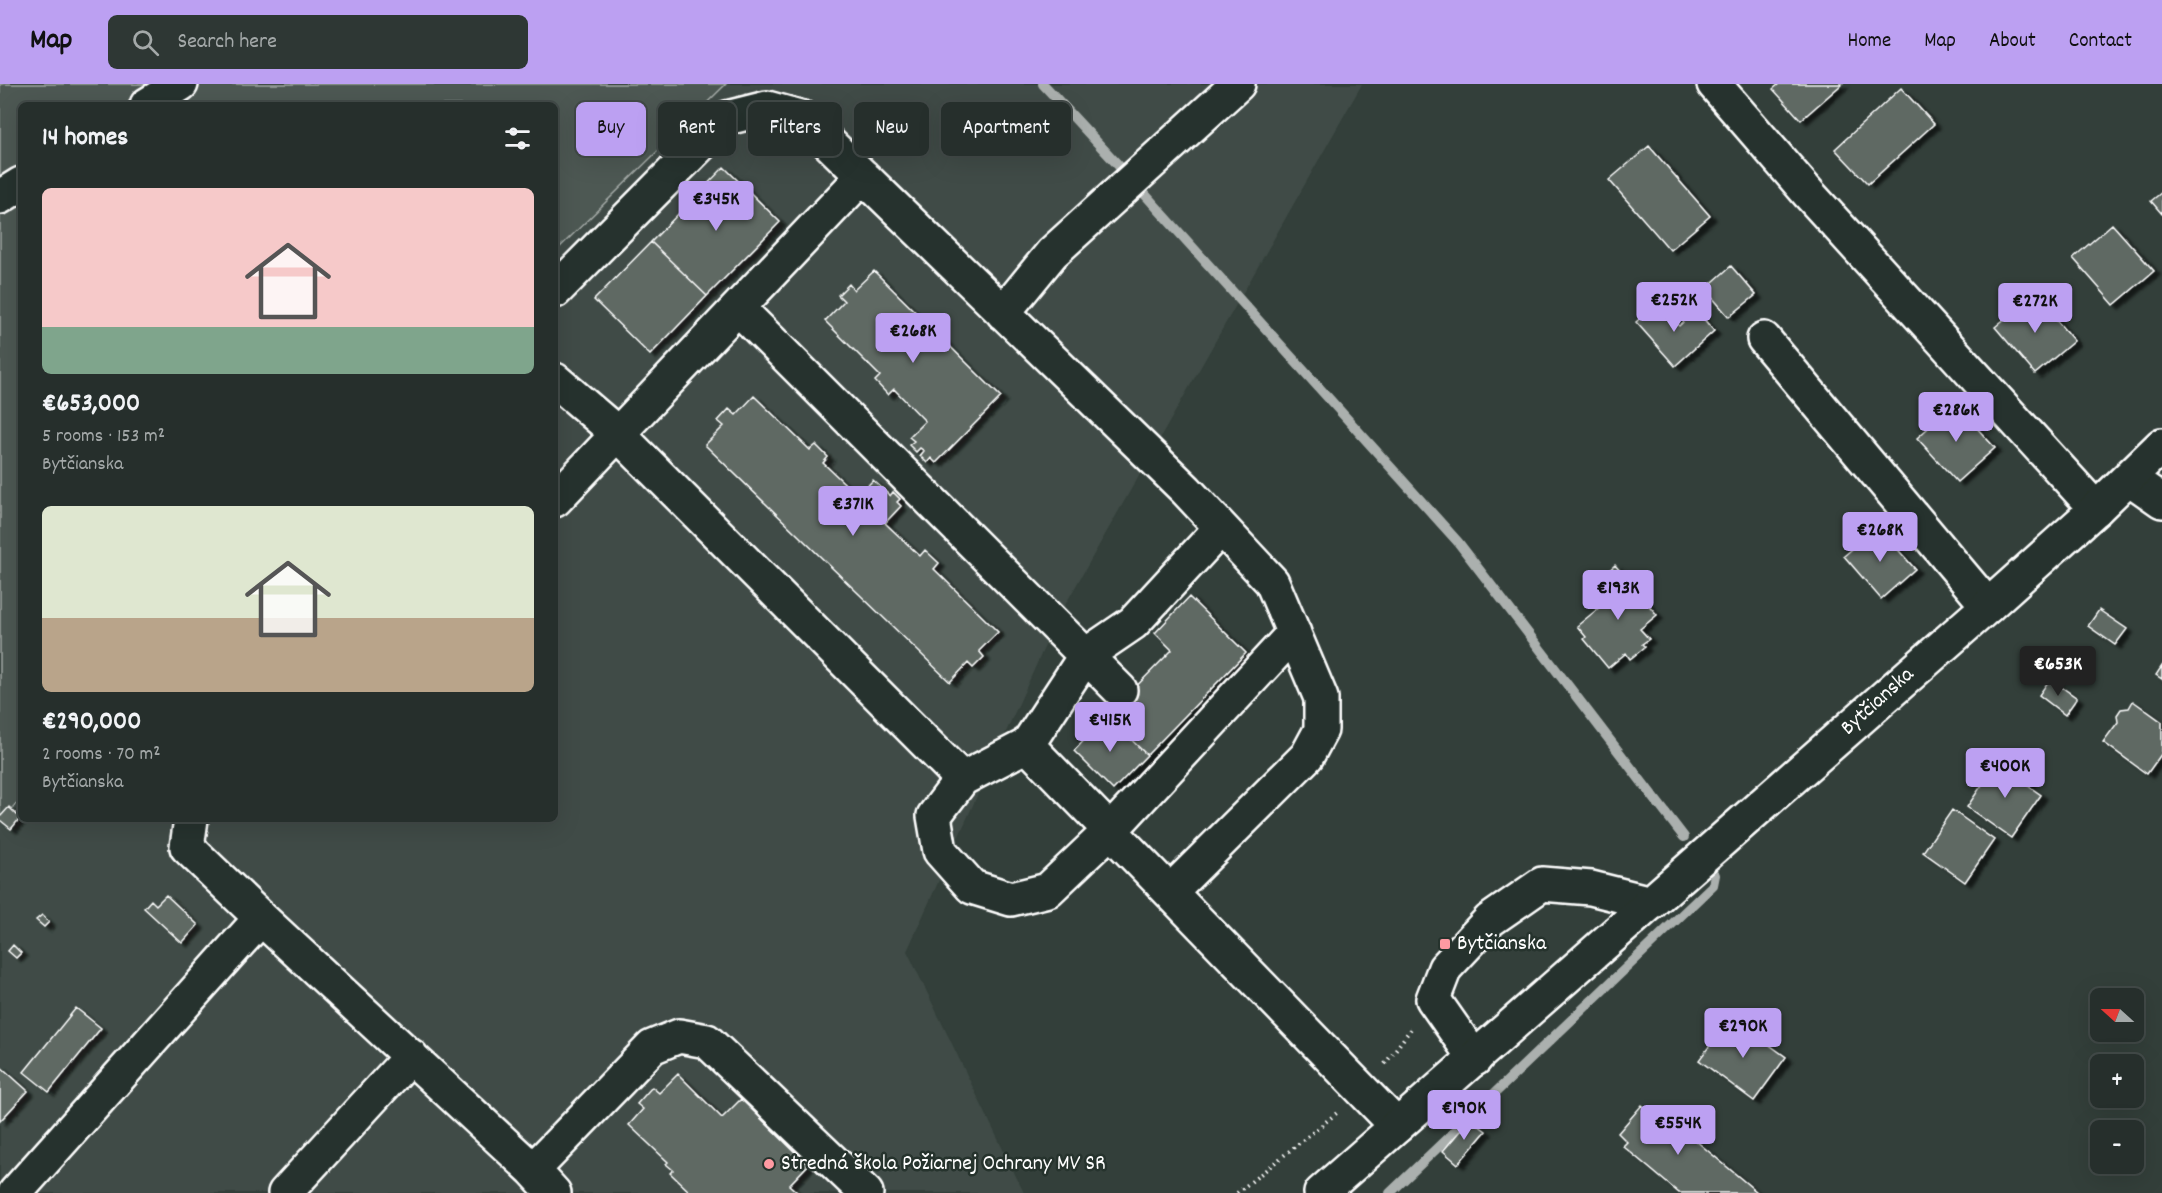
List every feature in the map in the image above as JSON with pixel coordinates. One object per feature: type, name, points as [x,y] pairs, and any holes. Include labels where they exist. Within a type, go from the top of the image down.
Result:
[{"type":"main road","points":[[152,102],[181,84]]},
{"type":"main road","points":[[1003,313],[1052,253],[1238,84]]},
{"type":"main road","points":[[1714,84],[1809,194],[2096,509]]},
{"type":"main road","points":[[558,288],[727,118],[767,108],[803,118],[1186,490],[1272,582],[1322,698],[1321,730],[1307,756],[1171,891]]},
{"type":"main road","points":[[558,497],[863,176]]},
{"type":"main road","points":[[0,197],[18,186]]},
{"type":"main road","points":[[738,308],[1120,690]]},
{"type":"main road","points":[[1764,339],[1988,606]]},
{"type":"main road","points":[[558,383],[618,434],[962,779]]},
{"type":"main road","name":"Bytčianska","points":[[1321,1193],[1988,606],[2096,509],[2162,445]]},
{"type":"main road","points":[[2129,478],[2162,501]]},
{"type":"main road","points":[[1221,528],[1133,623],[1086,655],[1028,745],[962,779],[934,816],[940,851],[972,886],[982,890],[1011,899],[1048,890],[1111,830],[1294,633]]},
{"type":"main road","points":[[1028,745],[1397,1126]]},
{"type":"main road","points":[[191,822],[187,847],[544,1182],[652,1047],[680,1036],[707,1041],[866,1193]]},
{"type":"main road","points":[[1475,1059],[1433,999],[1445,968],[1490,921],[1542,884],[1591,888],[1651,903]]},
{"type":"main road","points":[[15,1193],[261,918]]},
{"type":"main road","points":[[285,1193],[411,1056]]},
{"type":"shaded area","points":[[0,84],[726,84],[708,102],[658,102],[658,151],[558,249],[558,102],[18,102],[18,802],[0,820]]},
{"type":"shaded area","points":[[726,84],[1362,84],[1057,619],[907,951],[1024,1193],[0,1193],[0,820],[18,802],[18,822],[558,822],[558,249],[658,151],[658,156],[736,156],[736,102],[708,102]]},
{"type":"building","points":[[1779,84],[1842,84],[1801,120],[1773,89]]},
{"type":"building","points":[[1901,88],[1934,124],[1868,184],[1835,149]]},
{"type":"building","points":[[1649,146],[1710,216],[1670,250],[1609,180]]},
{"type":"building","points":[[724,167],[780,222],[707,296],[651,242]]},
{"type":"building","points":[[2162,192],[2162,214],[2151,201]]},
{"type":"building","points":[[2112,224],[2154,271],[2114,305],[2073,258]]},
{"type":"building","points":[[651,242],[707,296],[650,355],[594,300]]},
{"type":"building","points":[[1731,266],[1756,295],[1729,317],[1705,289]]},
{"type":"building","points":[[874,271],[1001,397],[936,463],[931,458],[927,463],[920,456],[924,451],[920,448],[916,452],[909,445],[914,441],[909,437],[925,421],[894,389],[888,395],[875,381],[880,376],[825,321],[844,301],[838,295],[849,284],[854,290]]},
{"type":"building","points":[[2034,294],[2074,341],[2035,374],[1995,327]]},
{"type":"building","points":[[1658,302],[1679,326],[1696,310],[1714,331],[1675,366],[1636,322]]},
{"type":"building","points":[[754,396],[810,450],[816,445],[828,457],[823,463],[858,496],[873,480],[890,496],[893,492],[900,499],[897,502],[901,506],[885,523],[920,556],[925,550],[939,563],[934,569],[998,632],[979,651],[984,657],[973,668],[968,663],[950,682],[705,445],[724,426],[718,421],[729,409],[736,415]]},
{"type":"building","points":[[1955,404],[1995,448],[1957,482],[1917,438]]},
{"type":"building","points":[[1878,527],[1915,569],[1881,599],[1844,556]]},
{"type":"building","points":[[1615,565],[1657,615],[1640,629],[1649,639],[1642,644],[1645,647],[1630,659],[1626,653],[1608,668],[1584,639],[1586,637],[1577,626],[1612,597],[1598,580]]},
{"type":"building","points":[[1189,597],[1246,653],[1147,755],[1107,716],[1172,650],[1155,633]]},
{"type":"building","points":[[2099,610],[2127,629],[2115,645],[2088,626]]},
{"type":"building","points":[[2162,666],[2162,679],[2156,675]]},
{"type":"building","points":[[2050,679],[2077,698],[2065,715],[2039,695]]},
{"type":"building","points":[[2133,701],[2162,722],[2162,753],[2147,774],[2103,742],[2118,722],[2117,715],[2121,709],[2129,708]]},
{"type":"building","points":[[1107,716],[1147,755],[1113,790],[1074,751]]},
{"type":"building","points":[[2014,762],[2033,775],[2027,785],[2041,795],[2011,838],[1967,807],[1996,764],[2007,772]]},
{"type":"building","points":[[9,807],[18,816],[18,820],[11,829],[0,820]]},
{"type":"building","points":[[1952,810],[1994,840],[1965,882],[1923,852]]},
{"type":"building","points":[[166,895],[198,925],[182,943],[144,908],[151,900],[156,905]]},
{"type":"building","points":[[42,915],[49,922],[44,927],[36,920]]},
{"type":"building","points":[[13,945],[21,953],[16,958],[8,951]]},
{"type":"building","points":[[76,1008],[101,1028],[49,1092],[24,1072]]},
{"type":"building","points":[[1731,1017],[1786,1057],[1754,1101],[1699,1060]]},
{"type":"building","points":[[0,1066],[28,1091],[0,1121]]},
{"type":"building","points":[[678,1074],[722,1118],[741,1099],[808,1165],[789,1185],[798,1193],[691,1193],[670,1173],[673,1170],[666,1164],[668,1162],[629,1125],[643,1109],[637,1104],[652,1087],[659,1093]]},
{"type":"building","points":[[1642,1105],[1653,1114],[1657,1108],[1758,1193],[1679,1193],[1623,1146],[1627,1142],[1618,1133]]},
{"type":"building","points":[[1470,1119],[1486,1131],[1458,1164],[1443,1151]]},
{"type":"waterway","points":[[1043,84],[1458,542],[1684,837]]},
{"type":"waterway","points":[[1390,1193],[1713,885],[1715,875]]},
{"type":"place","name":"Bytčianska","points":[[1445,944]]},
{"type":"place","name":"Stredná škola Požiarnej Ochrany MV SR","points":[[769,1164]]}]
